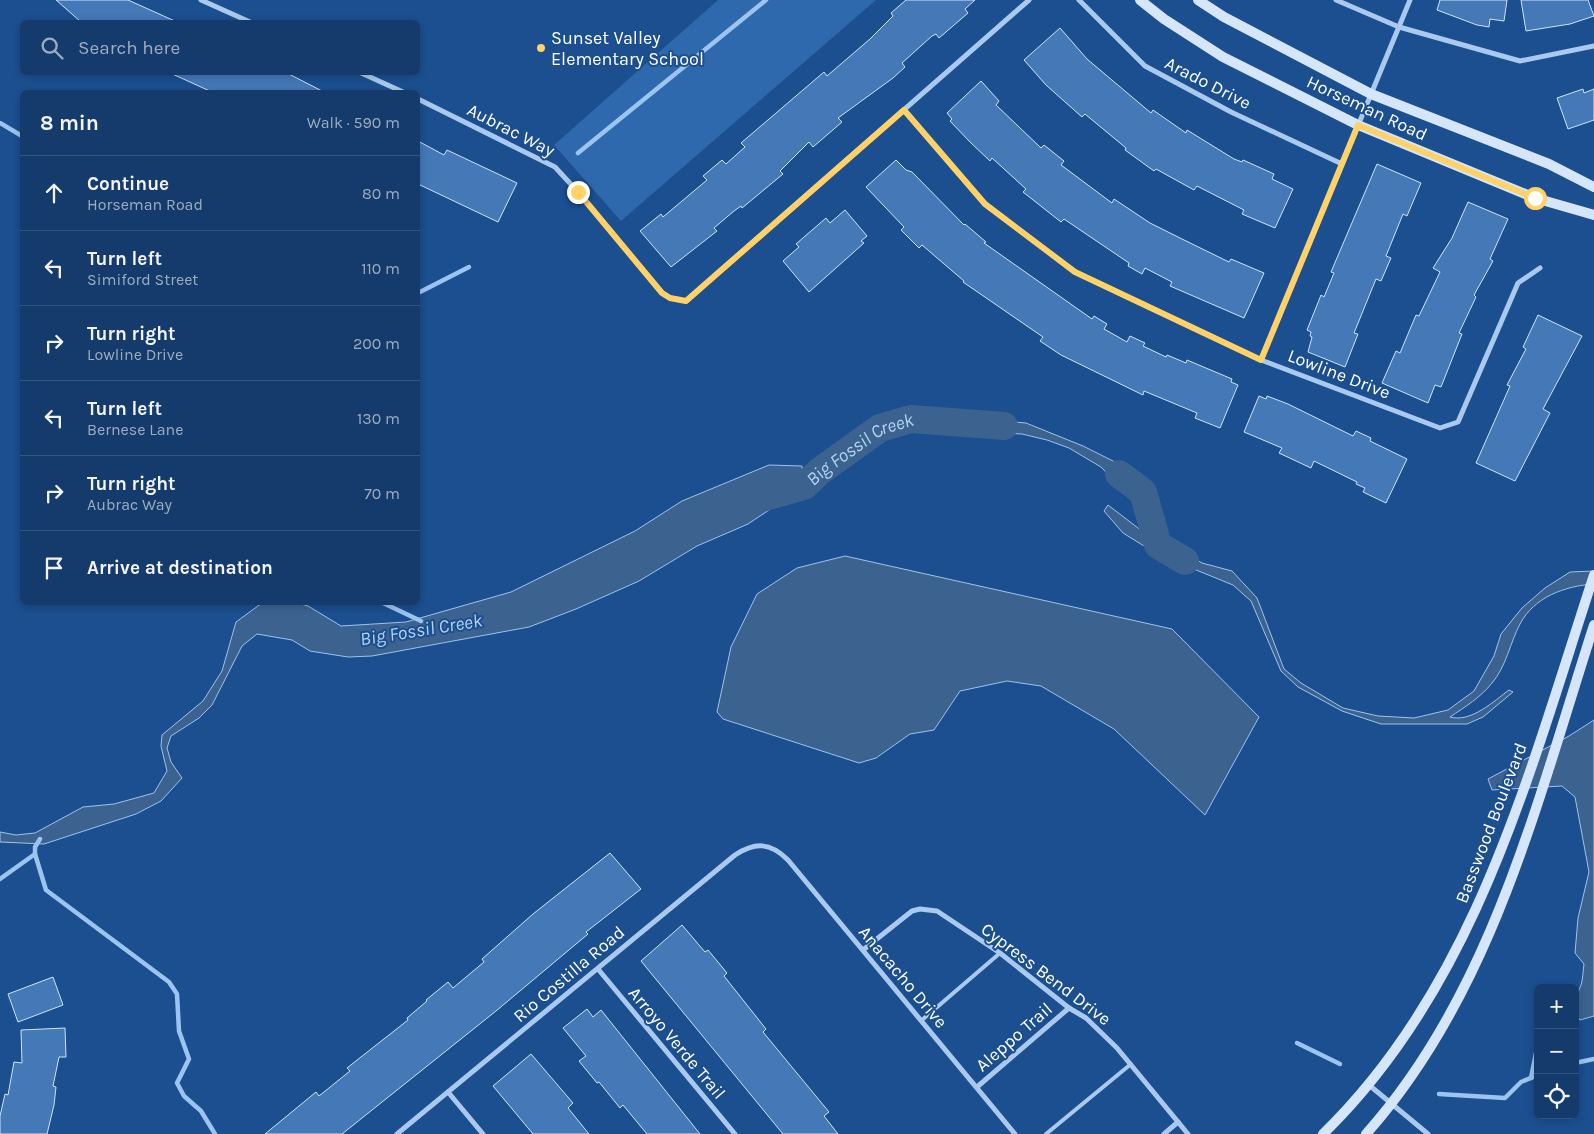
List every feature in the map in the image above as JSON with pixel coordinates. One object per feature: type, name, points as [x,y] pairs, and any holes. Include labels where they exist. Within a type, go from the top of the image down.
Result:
[{"type":"main road","name":"Horseman Road","points":[[1140,0],[1164,19],[1223,57],[1358,125],[1535,198],[1594,216]]},
{"type":"main road","name":"Horseman Road","points":[[1198,0],[1224,17],[1371,94],[1549,164],[1594,187]]},
{"type":"main road","name":"Basswood Boulevard","points":[[1323,1134],[1368,1085],[1399,1045],[1448,965],[1481,900],[1508,834],[1594,575]]},
{"type":"main road","name":"Basswood Boulevard","points":[[1366,1134],[1438,1034],[1475,965],[1496,917],[1524,840],[1594,625]]},
{"type":"street","points":[[201,0],[246,20]]},
{"type":"street","points":[[904,110],[1029,0]]},
{"type":"street","name":"Arado Drive","points":[[1080,0],[1145,66],[1231,112],[1342,164]]},
{"type":"street","points":[[1336,0],[1399,27],[1520,61],[1594,46]]},
{"type":"street","points":[[1261,360],[1410,0]]},
{"type":"street","points":[[366,75],[399,90]]},
{"type":"street","name":"Aubrac Way","points":[[420,100],[554,167],[578,192],[662,293],[670,298],[686,301],[904,110]]},
{"type":"street","name":"Lowline Drive","points":[[904,110],[985,204],[1075,272],[1261,360],[1440,428],[1449,427],[1458,422],[1518,282],[1540,268]]},
{"type":"street","name":"Anacacho Drive","points":[[764,844],[780,852],[788,860],[1015,1134]]},
{"type":"street","name":"Rio Costilla Road","points":[[397,1134],[735,855],[753,846],[764,844]]},
{"type":"street","name":"Cypress Bend Drive","points":[[863,950],[912,911],[920,909],[937,912],[1000,952],[1069,1008],[1086,1018],[1131,1064],[1188,1134]]},
{"type":"street","name":"Arroyo Verde Trail","points":[[598,969],[735,1134]]},
{"type":"street","name":"Aleppo Trail","points":[[977,1088],[1069,1008]]},
{"type":"street","points":[[1368,1085],[1428,1134]]},
{"type":"street","points":[[448,1092],[482,1134]]},
{"type":"street","points":[[1164,1134],[1178,1122]]},
{"type":"lane","points":[[922,1020],[1000,952]]},
{"type":"lane","points":[[1046,1134],[1131,1064]]},
{"type":"shaded area","points":[[718,0],[876,0],[621,221],[554,145]]},
{"type":"water","points":[[970,418],[1026,423],[1083,446],[1119,464],[1150,488],[1153,503],[1123,490],[1101,467],[1069,448],[1022,434],[981,432],[965,424]]},
{"type":"water","points":[[769,465],[802,466],[803,476],[781,502],[748,524],[697,546],[639,581],[576,609],[529,627],[372,656],[348,657],[310,651],[292,640],[257,634],[242,646],[212,705],[199,718],[171,736],[167,748],[171,762],[182,778],[161,801],[136,814],[44,844],[0,842],[0,832],[16,835],[35,833],[83,807],[114,804],[154,793],[167,771],[161,746],[162,735],[203,701],[222,671],[236,622],[259,605],[305,605],[341,626],[406,622],[511,592],[635,531],[682,501]]},
{"type":"water","points":[[1108,505],[1151,538],[1179,549],[1202,563],[1232,571],[1257,598],[1284,669],[1301,683],[1343,708],[1378,716],[1414,718],[1448,710],[1474,691],[1494,656],[1501,634],[1522,608],[1545,588],[1570,572],[1594,571],[1594,584],[1562,590],[1533,607],[1520,624],[1497,677],[1478,697],[1450,717],[1466,717],[1474,714],[1509,690],[1513,692],[1483,717],[1467,724],[1381,724],[1342,711],[1298,687],[1281,671],[1251,601],[1233,585],[1157,554],[1123,533],[1104,511]]},
{"type":"water","points":[[845,556],[1172,629],[1259,717],[1205,815],[1114,729],[1041,686],[1007,681],[960,691],[934,730],[910,734],[876,758],[859,763],[723,719],[717,712],[731,647],[757,594],[797,568]]},
{"type":"water","points":[[1594,720],[1594,1016],[1580,1020],[1579,990],[1582,983],[1584,964],[1575,953],[1578,918],[1589,872],[1575,797],[1562,786],[1492,790],[1488,779],[1569,736]]},
{"type":"building","points":[[56,0],[128,0],[173,20],[79,20]]},
{"type":"building","points":[[906,0],[975,0],[965,9],[968,13],[939,38],[936,34],[932,36],[902,63],[905,67],[893,78],[838,118],[842,122],[813,147],[809,142],[780,171],[783,174],[742,208],[741,206],[734,211],[714,228],[717,231],[671,267],[640,231],[661,214],[663,217],[707,180],[703,176],[722,160],[726,164],[745,147],[741,143],[824,72],[827,76],[870,39],[893,16],[891,13]]},
{"type":"building","points":[[1440,0],[1507,0],[1504,21],[1490,19],[1489,27],[1477,25],[1437,10]]},
{"type":"building","points":[[1521,0],[1588,0],[1594,16],[1570,24],[1526,31]]},
{"type":"building","points":[[1060,28],[1087,59],[1151,113],[1153,110],[1186,133],[1187,130],[1234,159],[1242,162],[1243,160],[1274,174],[1272,179],[1293,189],[1275,228],[1242,214],[1244,210],[1197,186],[1194,190],[1156,169],[1154,171],[1125,150],[1126,148],[1085,114],[1082,117],[1046,85],[1024,60]]},
{"type":"building","points":[[175,75],[291,75],[320,90],[208,90]]},
{"type":"building","points":[[981,81],[999,101],[996,105],[1041,148],[1044,145],[1064,161],[1061,165],[1112,203],[1114,199],[1150,223],[1229,262],[1231,259],[1264,273],[1244,318],[1170,286],[1172,282],[1145,268],[1142,274],[1128,266],[1129,263],[1064,219],[1061,222],[1023,192],[1026,189],[992,158],[990,161],[950,121],[952,119],[947,113]]},
{"type":"building","points":[[1583,89],[1584,93],[1594,89],[1594,120],[1568,129],[1557,98]]},
{"type":"building","points":[[420,142],[444,155],[447,150],[517,183],[498,222],[420,185]]},
{"type":"building","points":[[896,160],[906,170],[912,172],[964,225],[986,242],[984,243],[1092,319],[1094,316],[1107,324],[1104,329],[1127,342],[1130,336],[1145,343],[1143,346],[1166,357],[1167,355],[1186,363],[1187,360],[1232,379],[1231,382],[1238,385],[1220,428],[1195,418],[1197,413],[1144,391],[1143,395],[1061,355],[1040,341],[1043,337],[963,282],[922,245],[919,248],[901,230],[904,227],[866,187]]},
{"type":"building","points":[[1377,164],[1421,183],[1407,216],[1403,214],[1386,256],[1391,258],[1381,281],[1376,279],[1354,333],[1358,334],[1345,367],[1308,352],[1312,337],[1310,336],[1311,332],[1307,330],[1321,295],[1324,297],[1334,273],[1331,272]]},
{"type":"building","points":[[1468,202],[1508,219],[1490,259],[1493,261],[1474,295],[1476,297],[1459,333],[1462,334],[1441,387],[1435,385],[1428,403],[1382,383],[1396,351],[1400,353],[1416,315],[1419,316],[1440,272],[1433,268],[1452,238]]},
{"type":"building","points":[[845,210],[867,236],[861,241],[864,243],[809,292],[783,261],[799,247],[796,244],[826,218],[830,223]]},
{"type":"building","points":[[1538,315],[1582,336],[1543,409],[1550,413],[1515,481],[1476,463],[1510,386],[1507,385],[1526,349],[1523,347]]},
{"type":"building","points":[[1259,396],[1266,399],[1267,396],[1288,404],[1353,436],[1356,431],[1371,438],[1370,441],[1407,459],[1386,503],[1363,492],[1365,488],[1356,484],[1357,482],[1314,461],[1311,468],[1279,453],[1282,448],[1244,432]]},
{"type":"building","points":[[610,853],[641,889],[586,932],[588,934],[496,1011],[342,1134],[265,1134],[316,1092],[319,1096],[350,1071],[347,1068],[408,1020],[407,1018],[448,982],[453,988],[484,962],[482,959],[533,914]]},
{"type":"building","points":[[682,925],[705,952],[708,950],[727,973],[724,976],[766,1029],[763,1032],[829,1112],[824,1116],[838,1134],[783,1134],[641,961]]},
{"type":"building","points":[[53,977],[63,1005],[18,1022],[8,994]]},
{"type":"building","points":[[587,1009],[593,1017],[601,1010],[700,1134],[647,1134],[623,1105],[620,1108],[599,1082],[597,1083],[579,1061],[586,1056],[563,1028]]},
{"type":"building","points":[[65,1028],[66,1057],[59,1057],[53,1086],[56,1087],[54,1105],[47,1134],[0,1134],[0,1116],[5,1094],[8,1095],[14,1062],[22,1063],[21,1030]]},
{"type":"building","points":[[531,1054],[573,1103],[568,1108],[589,1134],[533,1134],[493,1086]]},
{"type":"waterway","points":[[578,153],[766,0]]},
{"type":"waterway","points":[[0,123],[20,135]]},
{"type":"waterway","points":[[420,292],[469,267]]},
{"type":"waterway","name":"Big Fossil Creek","points":[[758,499],[804,486],[820,471],[880,428],[911,419],[1004,426]]},
{"type":"waterway","name":"Big Fossil Creek","points":[[1119,474],[1143,492],[1158,545],[1185,561]]},
{"type":"waterway","points":[[387,605],[421,621]]},
{"type":"waterway","points":[[0,879],[35,854],[35,847],[40,839]]},
{"type":"waterway","points":[[35,854],[46,890],[169,982],[177,994],[179,1031],[189,1059],[177,1083],[184,1096],[201,1111],[215,1134]]},
{"type":"waterway","points":[[1297,1043],[1340,1064]]},
{"type":"waterway","points":[[1579,1062],[1594,1059]]},
{"type":"waterway","points":[[1531,1078],[1534,1063]]},
{"type":"waterway","points":[[1439,1094],[1505,1098],[1521,1082],[1534,1077]]},
{"type":"place","name":"Sunset Valley Elementary School","points":[[541,48]]},
{"type":"route","points":[[578,192],[662,293],[670,298],[686,301],[904,110],[985,204],[1075,272],[1261,360],[1358,125],[1535,198]]}]
